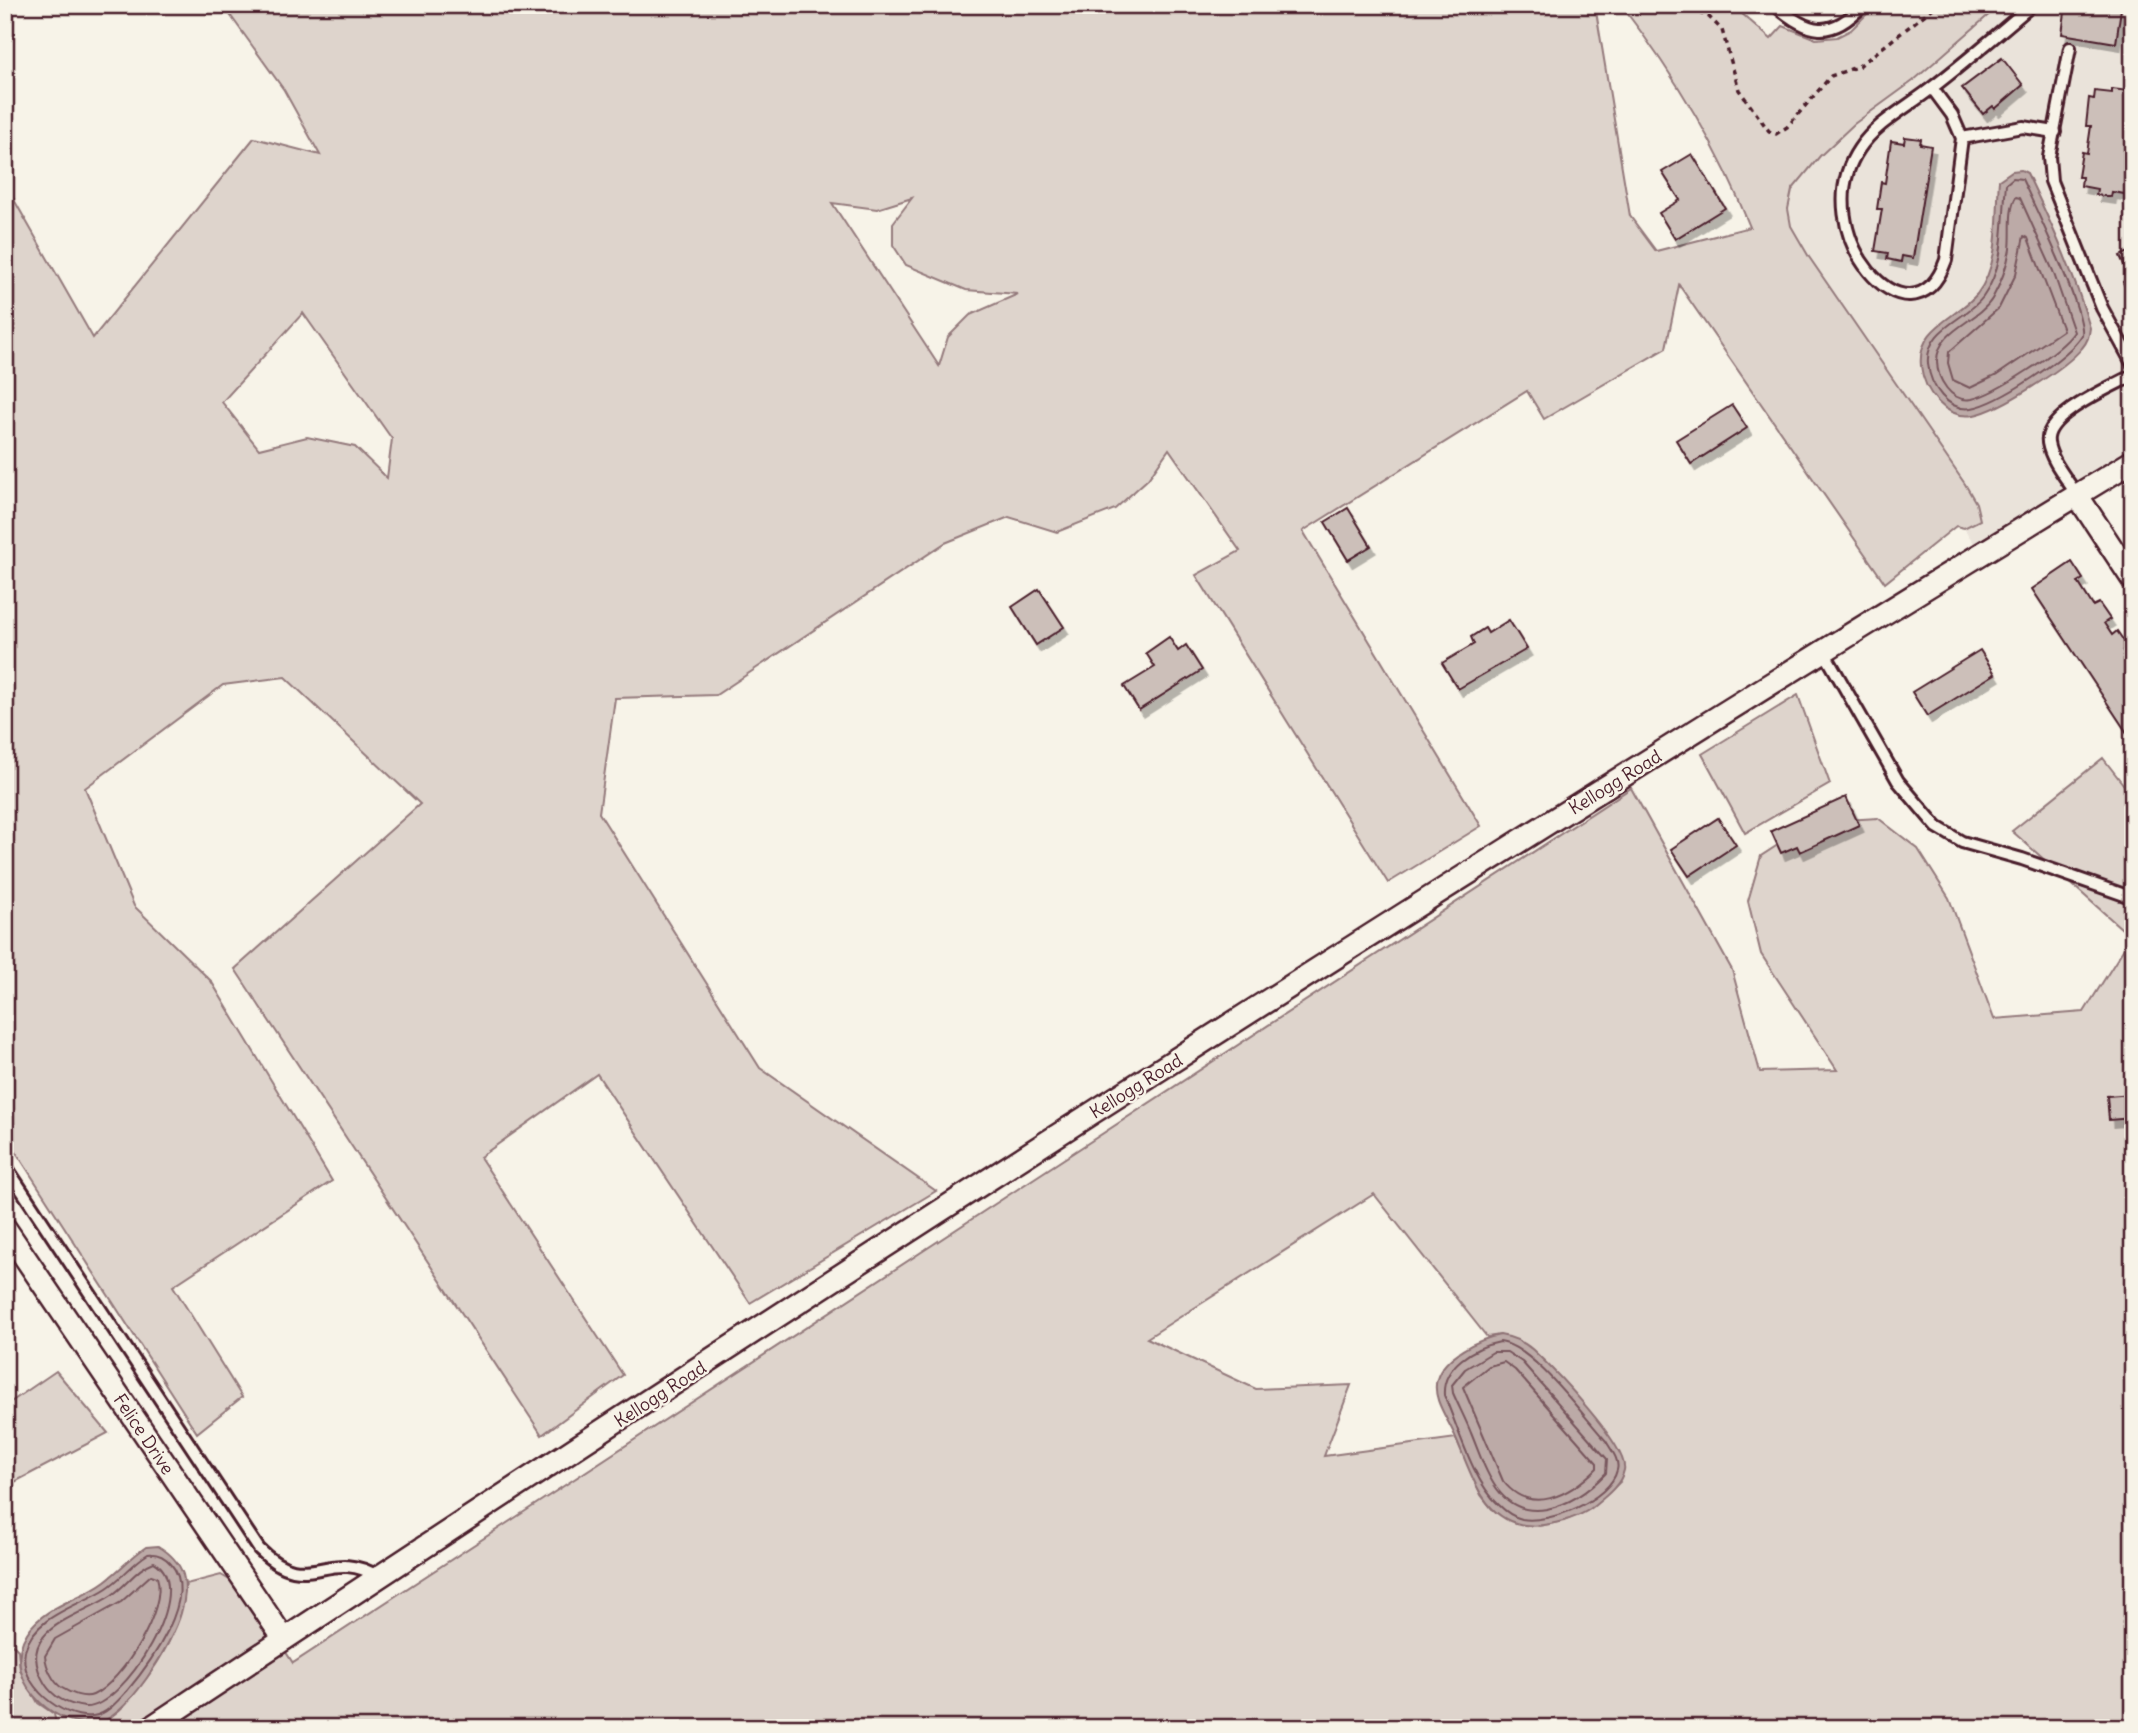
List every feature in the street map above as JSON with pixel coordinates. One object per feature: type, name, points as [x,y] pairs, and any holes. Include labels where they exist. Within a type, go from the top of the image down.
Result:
[{"type":"street","name":"Kellogg Road","points":[[150,1728],[1013,1164],[1824,650],[2133,461]]},
{"type":"street","points":[[2077,495],[2133,580]]},
{"type":"street","name":"Felice Drive","points":[[5,1228],[284,1639]]},
{"type":"lane","points":[[1775,5],[1789,10],[1806,27],[1822,30],[1841,24],[1863,5]]},
{"type":"lane","points":[[1932,88],[1952,115],[1962,138],[1946,260],[1941,274],[1932,284],[1912,295],[1889,291],[1872,276],[1851,243],[1843,215],[1844,184],[1854,157],[1870,135],[1932,88],[2032,5]]},
{"type":"lane","points":[[2070,48],[2049,170],[2055,193],[2102,308],[2133,365]]},
{"type":"lane","points":[[1962,138],[2023,127],[2055,132]]},
{"type":"lane","points":[[2077,495],[2051,452],[2047,439],[2051,427],[2071,409],[2133,375]]},
{"type":"lane","points":[[1824,650],[1898,781],[1937,827],[1962,842],[2022,859],[2133,898]]},
{"type":"lane","points":[[5,1164],[259,1549],[283,1569],[294,1572],[307,1572],[330,1565],[350,1566],[364,1568],[379,1577]]},
{"type":"path","points":[[1680,5],[1709,17],[1722,30],[1739,90],[1769,131],[1776,134],[1794,120],[1831,76],[1858,66],[1937,5]]},
{"type":"shaded area","points":[[223,5],[1595,5],[1630,216],[1656,251],[1750,227],[1709,139],[1677,84],[1621,5],[1732,5],[1771,39],[1783,26],[1816,39],[1837,37],[1851,30],[1876,5],[2000,5],[1913,81],[1854,124],[1820,156],[1792,190],[1788,209],[1791,226],[1809,257],[1965,484],[1976,503],[1980,520],[1964,528],[1956,526],[1885,583],[1679,285],[1666,348],[1544,419],[1527,391],[1303,531],[1481,826],[1388,883],[1196,575],[1240,551],[1169,449],[1148,479],[1115,509],[1057,532],[1009,517],[945,543],[716,695],[615,698],[599,813],[760,1068],[936,1191],[750,1303],[597,1074],[480,1157],[623,1375],[542,1435],[235,969],[420,804],[285,677],[223,685],[85,788],[134,906],[211,981],[332,1181],[173,1286],[242,1397],[197,1433],[5,1135],[5,824],[8,821],[5,816],[5,184],[93,338],[254,138],[320,155],[284,90]],"holes":[[[912,198],[893,223],[893,245],[906,265],[966,290],[1018,294],[970,315],[948,337],[939,366],[832,203],[877,209]],[[303,313],[392,439],[387,478],[355,447],[307,437],[259,449],[222,402]]]},
{"type":"shaded area","points":[[1978,5],[2133,5],[2133,453],[1977,548],[1747,199]]},
{"type":"shaded area","points":[[1798,695],[1830,784],[1745,833],[1702,754]]},
{"type":"shaded area","points":[[2103,758],[2133,797],[2133,1728],[97,1728],[97,1723],[131,1696],[157,1663],[175,1626],[186,1584],[221,1575],[245,1589],[293,1663],[1631,788],[1732,970],[1760,1072],[1837,1070],[1761,954],[1748,901],[1761,856],[1813,822],[1878,818],[1918,849],[1949,898],[1994,1019],[2084,1012],[2131,937],[2012,831]],"holes":[[[1374,1194],[1487,1337],[1500,1335],[1620,1482],[1590,1509],[1564,1521],[1539,1526],[1492,1509],[1481,1495],[1456,1438],[1324,1456],[1351,1385],[1256,1389],[1147,1338]]]},
{"type":"shaded area","points":[[56,1371],[108,1433],[5,1487],[5,1406]]},
{"type":"shaded area","points":[[5,1637],[18,1650],[20,1670],[38,1703],[54,1714],[57,1728],[5,1728]]},
{"type":"water","points":[[2021,170],[2027,173],[2062,249],[2084,308],[2090,328],[2089,336],[2074,356],[2048,377],[2015,397],[1974,415],[1954,413],[1938,402],[1926,385],[1921,353],[1932,332],[1969,302],[1985,282],[1994,254],[1999,180],[2012,171]]},
{"type":"water","points":[[1500,1335],[1522,1342],[1543,1359],[1602,1427],[1622,1459],[1624,1470],[1608,1495],[1589,1510],[1567,1520],[1529,1526],[1512,1522],[1498,1514],[1478,1488],[1436,1394],[1437,1379],[1454,1356],[1482,1340]]},
{"type":"water","points":[[158,1546],[180,1567],[185,1593],[181,1613],[169,1642],[147,1678],[121,1709],[108,1719],[95,1723],[62,1717],[47,1708],[34,1696],[25,1682],[20,1666],[20,1649],[27,1633],[43,1616],[95,1588],[146,1547]]},
{"type":"building","points":[[2066,5],[2106,5],[2121,9],[2116,43],[2062,34]]},
{"type":"building","points":[[2002,58],[2023,85],[1995,109],[1993,106],[1983,114],[1962,88]]},
{"type":"building","points":[[2112,89],[2129,91],[2128,98],[2133,99],[2133,188],[2131,195],[2112,192],[2111,197],[2096,195],[2097,189],[2081,186],[2082,177],[2078,177],[2082,152],[2087,153],[2091,126],[2086,126],[2089,98],[2094,99],[2095,91],[2112,93]]},
{"type":"building","points":[[1905,137],[1921,139],[1920,144],[1931,146],[1913,258],[1902,256],[1901,262],[1887,259],[1888,253],[1875,251],[1882,209],[1877,209],[1881,182],[1885,183],[1891,141],[1904,143]]},
{"type":"building","points":[[1692,154],[1725,208],[1675,239],[1659,213],[1680,200],[1662,172]]},
{"type":"building","points":[[2133,250],[2132,303],[2123,282],[2129,276],[2120,256]]},
{"type":"building","points":[[1732,405],[1747,428],[1691,464],[1676,440]]},
{"type":"building","points":[[1348,508],[1371,546],[1348,560],[1325,522]]},
{"type":"building","points":[[2072,562],[2083,579],[2078,582],[2093,606],[2099,603],[2110,619],[2104,623],[2112,635],[2117,631],[2128,647],[2123,651],[2130,661],[2133,659],[2133,742],[2032,589]]},
{"type":"building","points":[[1039,589],[1064,627],[1036,645],[1012,607]]},
{"type":"building","points":[[1509,620],[1527,649],[1458,689],[1442,663],[1474,644],[1471,637],[1485,628],[1488,633]]},
{"type":"building","points":[[1169,637],[1178,651],[1186,645],[1202,670],[1139,710],[1124,686],[1155,667],[1146,653]]},
{"type":"building","points":[[1980,650],[1995,674],[1927,716],[1912,692]]},
{"type":"building","points":[[1846,797],[1859,825],[1800,852],[1797,846],[1781,853],[1771,831]]},
{"type":"building","points":[[1718,818],[1736,845],[1689,876],[1671,849]]},
{"type":"building","points":[[2133,1094],[2133,1118],[2109,1120],[2107,1096]]}]
